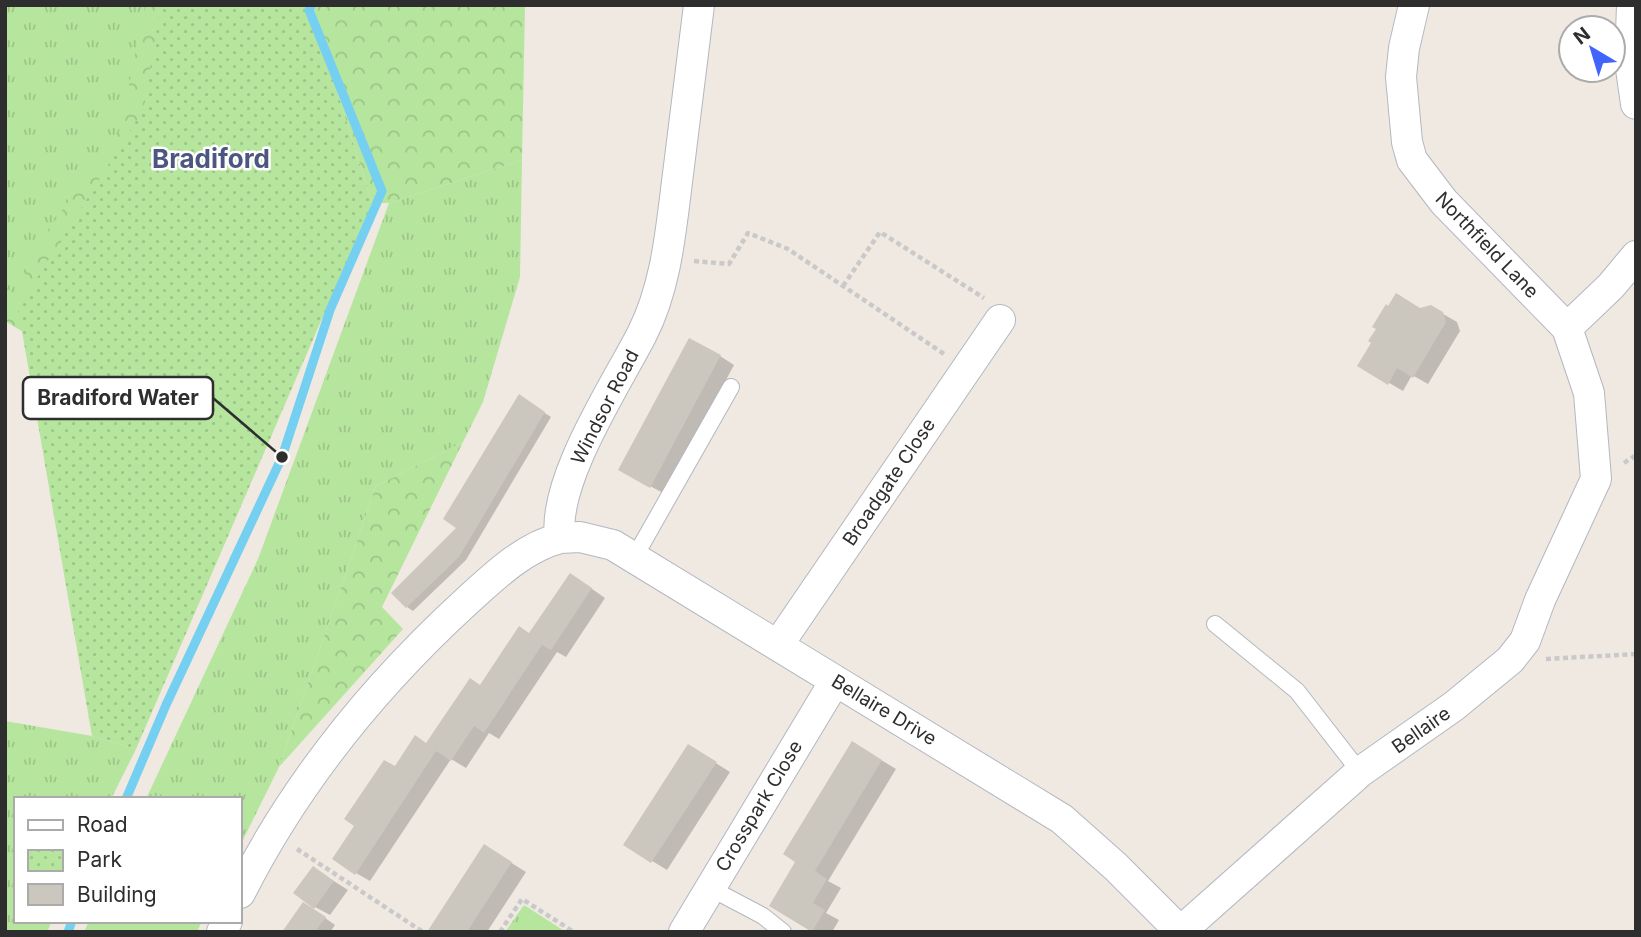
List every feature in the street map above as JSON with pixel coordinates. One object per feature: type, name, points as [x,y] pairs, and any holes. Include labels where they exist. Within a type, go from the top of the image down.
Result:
[{"type":"street","name":"Windsor Road","points":[[560,538],[561,514],[575,461],[655,308],[665,259],[699,5]]},
{"type":"street","name":"Northfield Lane","points":[[1414,5],[1404,47],[1401,77],[1407,142],[1412,160],[1444,202],[1567,328],[1589,393],[1596,480]]},
{"type":"street","points":[[1632,5],[1630,62],[1636,104]]},
{"type":"street","points":[[1567,328],[1611,286],[1636,256]]},
{"type":"street","name":"Broadgate Close","points":[[778,645],[1000,320]]},
{"type":"street","name":"Bellaire","points":[[1180,932],[1360,772],[1454,706],[1510,660],[1525,641],[1540,600],[1596,480]]},
{"type":"street","name":"Bellaire Drive","points":[[560,538],[580,537],[603,541],[634,558],[1062,819],[1116,867],[1180,932]]},
{"type":"street","points":[[242,889],[273,833],[333,745],[421,643],[505,568],[538,546],[560,538]]},
{"type":"street","name":"Crosspark Close","points":[[684,932],[835,681]]},
{"type":"lane","points":[[634,558],[732,387]]},
{"type":"lane","points":[[1215,624],[1297,691],[1360,772]]},
{"type":"lane","points":[[710,888],[763,916],[783,932]]},
{"type":"path","points":[[843,286],[880,232],[1004,312],[1000,320]]},
{"type":"path","points":[[665,259],[729,264],[748,233],[788,249],[966,369]]},
{"type":"path","points":[[1510,660],[1636,654]]},
{"type":"path","points":[[273,833],[423,932]]},
{"type":"path","points":[[500,932],[522,899],[574,932]]},
{"type":"green space","points":[[5,5],[161,5],[143,109],[18,308],[5,308]]},
{"type":"green space","points":[[145,5],[210,5],[28,335],[5,321],[5,285],[14,296],[43,237],[120,130]]},
{"type":"green space","points":[[161,5],[310,5],[372,203],[136,749],[92,736],[18,308],[143,110]]},
{"type":"green space","points":[[310,5],[525,5],[522,160],[389,203],[372,203]]},
{"type":"green space","points":[[522,160],[520,277],[483,402],[463,442],[376,486],[279,767],[242,842],[242,797],[147,797],[258,559],[389,203]]},
{"type":"green space","points":[[463,442],[382,607],[403,629],[279,767],[376,486]]},
{"type":"green space","points":[[5,721],[92,736],[136,749],[112,797],[14,797],[14,923],[51,923],[47,932],[5,932]]},
{"type":"green space","points":[[524,905],[566,932],[505,932]]},
{"type":"green space","points":[[88,923],[201,923],[197,932],[84,932]]},
{"type":"building","points":[[1396,293],[1420,308],[1431,305],[1443,312],[1446,322],[1413,378],[1397,368],[1388,385],[1357,366],[1371,343],[1368,341],[1376,329],[1372,327]]},
{"type":"building","points":[[689,338],[721,355],[650,488],[618,470]]},
{"type":"building","points":[[519,394],[545,412],[459,557],[406,608],[391,593],[456,528],[443,519]]},
{"type":"building","points":[[570,573],[592,588],[551,650],[542,645],[484,733],[474,726],[451,761],[436,751],[355,875],[332,859],[354,826],[344,819],[384,760],[395,766],[415,735],[426,743],[470,678],[480,685],[519,626],[529,633]]},
{"type":"building","points":[[852,741],[882,760],[815,871],[827,879],[813,903],[825,910],[812,932],[769,906],[795,862],[783,854]]},
{"type":"building","points":[[688,744],[717,762],[651,863],[623,845]]},
{"type":"building","points":[[484,844],[512,862],[467,932],[427,932]]},
{"type":"building","points":[[313,866],[334,881],[314,909],[293,893]]},
{"type":"building","points":[[303,902],[326,917],[315,932],[282,932]]},
{"type":"waterway","points":[[127,797],[166,705],[282,457],[330,310],[382,191],[309,10],[311,5]]},
{"type":"waterway","points":[[68,932],[71,923]]},
{"type":"place","name":"Bradiford Water","points":[[282,457]]},
{"type":"district","name":"Bradiford","points":[[211,158]]}]
